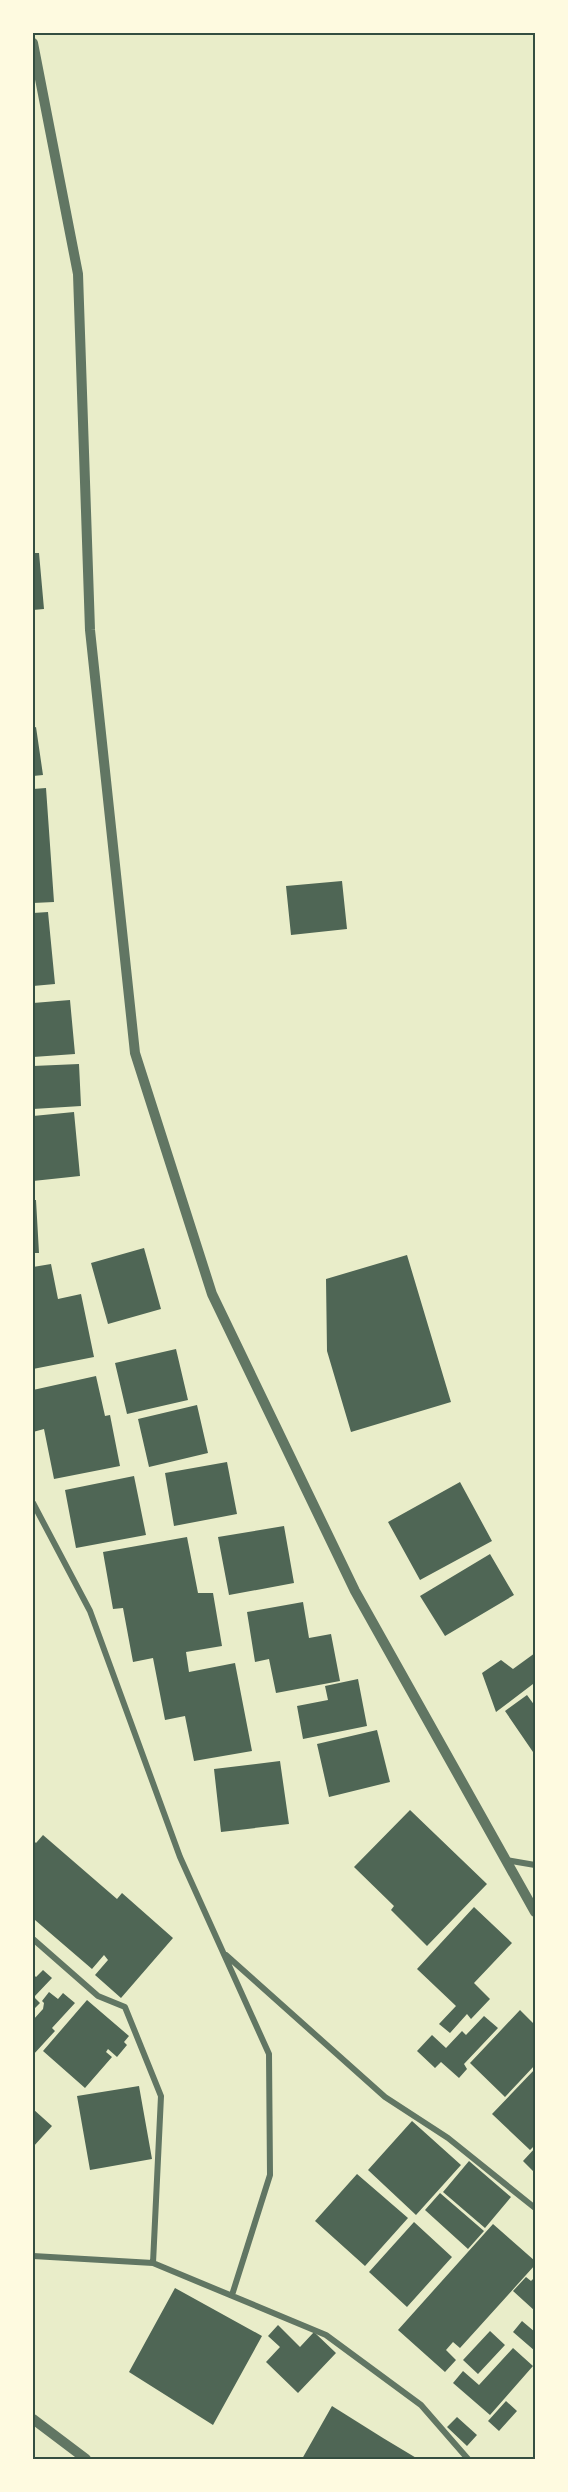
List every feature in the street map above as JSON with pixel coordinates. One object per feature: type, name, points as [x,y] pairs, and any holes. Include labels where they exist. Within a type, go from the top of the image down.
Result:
[{"type":"street","points":[[33,43],[78,274],[90,630],[135,1053],[212,1294],[355,1591],[535,1912]]},
{"type":"street","points":[[33,1503],[90,1611],[180,1857],[269,2054],[270,2175],[232,2295]]},
{"type":"street","points":[[504,1860],[535,1865]]},
{"type":"street","points":[[33,1939],[98,1996],[125,2007],[161,2096],[153,2263]]},
{"type":"street","points":[[224,1952],[385,2097],[448,2138],[535,2208]]},
{"type":"street","points":[[33,2256],[153,2263],[326,2334],[421,2405],[468,2459]]},
{"type":"street","points":[[33,2419],[86,2459]]},
{"type":"building","points":[[33,553],[39,553],[44,609],[33,610]]},
{"type":"building","points":[[36,727],[43,775],[33,776],[33,728]]},
{"type":"building","points":[[46,788],[54,902],[33,903],[33,789]]},
{"type":"building","points":[[342,881],[347,929],[291,935],[286,886]]},
{"type":"building","points":[[48,912],[55,984],[33,986],[33,913]]},
{"type":"building","points":[[70,1000],[75,1054],[33,1057],[33,1003]]},
{"type":"building","points":[[79,1064],[81,1106],[33,1109],[33,1066]]},
{"type":"building","points":[[74,1112],[80,1176],[33,1181],[33,1116]]},
{"type":"building","points":[[33,1200],[36,1200],[39,1253],[33,1253]]},
{"type":"building","points":[[144,1248],[161,1309],[108,1324],[91,1263]]},
{"type":"building","points":[[407,1255],[451,1402],[351,1432],[327,1351],[326,1279]]},
{"type":"building","points":[[51,1264],[58,1299],[81,1294],[94,1357],[33,1369],[33,1267]]},
{"type":"building","points":[[176,1349],[188,1400],[127,1414],[115,1363]]},
{"type":"building","points":[[96,1376],[105,1416],[110,1415],[120,1466],[54,1479],[44,1429],[33,1432],[33,1390]]},
{"type":"building","points":[[197,1405],[208,1453],[149,1467],[138,1419]]},
{"type":"building","points":[[227,1462],[237,1514],[174,1526],[165,1473]]},
{"type":"building","points":[[134,1476],[146,1535],[76,1548],[65,1490]]},
{"type":"building","points":[[460,1482],[492,1541],[420,1580],[388,1522]]},
{"type":"building","points":[[284,1526],[294,1583],[229,1595],[218,1537]]},
{"type":"building","points":[[187,1537],[198,1593],[213,1593],[222,1646],[186,1652],[189,1672],[235,1663],[252,1751],[194,1761],[185,1716],[165,1720],[153,1658],[133,1662],[123,1608],[113,1609],[103,1552]]},
{"type":"building","points":[[490,1554],[514,1595],[445,1636],[420,1596]]},
{"type":"building","points":[[303,1602],[309,1638],[331,1634],[340,1681],[276,1693],[269,1659],[255,1662],[247,1612]]},
{"type":"building","points":[[535,1653],[535,1687],[533,1684],[496,1712],[482,1673],[501,1660],[513,1669]]},
{"type":"building","points":[[358,1679],[367,1726],[303,1739],[297,1706],[328,1700],[325,1686]]},
{"type":"building","points":[[527,1695],[535,1706],[533,1752],[505,1711]]},
{"type":"building","points":[[377,1730],[390,1782],[329,1797],[317,1744]]},
{"type":"building","points":[[280,1761],[289,1824],[221,1832],[214,1769]]},
{"type":"building","points":[[410,1810],[487,1884],[427,1946],[391,1910],[394,1906],[354,1867]]},
{"type":"building","points":[[43,1835],[117,1899],[122,1893],[173,1938],[121,1998],[95,1975],[108,1960],[104,1955],[92,1969],[35,1920],[33,1921],[33,1840],[36,1843]]},
{"type":"building","points":[[474,1907],[512,1943],[474,1983],[490,1999],[471,2019],[467,2014],[450,2033],[439,2024],[456,2006],[417,1969]]},
{"type":"building","points":[[43,1970],[52,1978],[34,1997],[40,2003],[33,2010],[33,1974],[36,1977]]},
{"type":"building","points":[[49,1992],[58,1999],[63,1993],[75,2003],[52,2028],[55,2031],[33,2055],[33,2020],[43,2009],[42,2001]]},
{"type":"building","points":[[87,2000],[129,2036],[124,2042],[127,2045],[117,2057],[108,2049],[106,2052],[112,2057],[85,2088],[43,2051]]},
{"type":"building","points":[[520,2010],[535,2025],[535,2065],[505,2097],[470,2063]]},
{"type":"building","points":[[484,2016],[498,2028],[464,2064],[467,2069],[459,2078],[441,2062],[435,2068],[417,2051],[432,2035],[446,2048],[462,2031],[466,2035]]},
{"type":"building","points":[[535,2069],[535,2145],[530,2150],[492,2114]]},
{"type":"building","points":[[139,2086],[152,2159],[90,2170],[77,2096]]},
{"type":"building","points":[[33,2109],[52,2126],[33,2147]]},
{"type":"building","points":[[412,2121],[461,2165],[416,2215],[368,2170]]},
{"type":"building","points":[[535,2148],[535,2173],[523,2161]]},
{"type":"building","points":[[469,2161],[511,2197],[485,2228],[443,2192]]},
{"type":"building","points":[[357,2174],[408,2218],[365,2266],[315,2221]]},
{"type":"building","points":[[440,2193],[484,2231],[468,2249],[425,2210]]},
{"type":"building","points":[[414,2222],[452,2257],[407,2307],[369,2272]]},
{"type":"building","points":[[493,2224],[535,2261],[535,2265],[460,2348],[453,2342],[446,2350],[456,2360],[445,2372],[398,2330]]},
{"type":"building","points":[[526,2277],[531,2281],[535,2277],[535,2311],[513,2291]]},
{"type":"building","points":[[175,2288],[262,2336],[213,2425],[129,2372]]},
{"type":"building","points":[[522,2321],[535,2332],[535,2351],[513,2332]]},
{"type":"building","points":[[278,2325],[300,2347],[314,2332],[336,2353],[298,2393],[266,2362],[280,2347],[268,2336]]},
{"type":"building","points":[[490,2331],[505,2345],[478,2374],[463,2360]]},
{"type":"building","points":[[513,2348],[533,2366],[490,2415],[453,2383],[463,2371],[479,2385]]},
{"type":"building","points":[[506,2401],[517,2411],[499,2431],[488,2421]]},
{"type":"building","points":[[332,2406],[383,2438],[418,2459],[302,2459]]},
{"type":"building","points":[[457,2417],[477,2435],[467,2446],[447,2427]]}]
